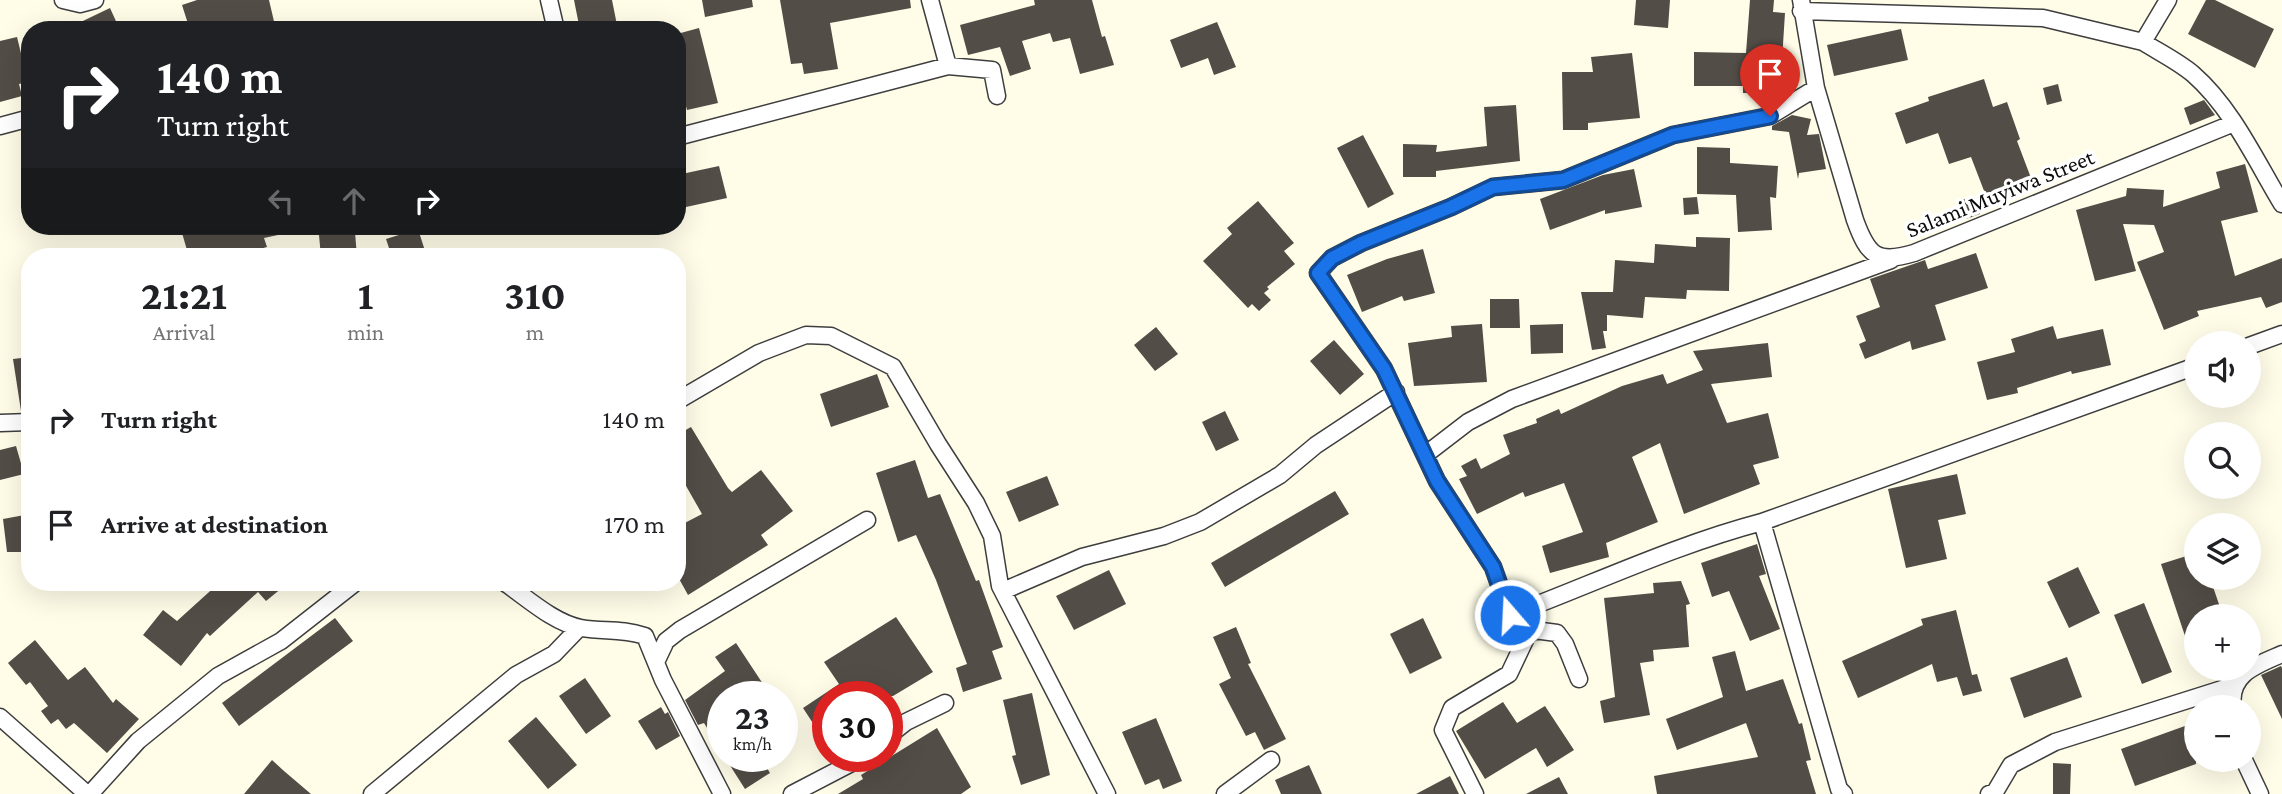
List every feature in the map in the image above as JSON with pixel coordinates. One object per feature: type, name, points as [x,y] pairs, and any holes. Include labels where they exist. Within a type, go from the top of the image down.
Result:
[{"type":"street","points":[[63,0],[80,4],[95,0]]},
{"type":"street","points":[[550,0],[554,21]]},
{"type":"street","points":[[930,0],[948,66]]},
{"type":"street","points":[[2143,42],[2168,0]]},
{"type":"street","points":[[1801,5],[1964,7],[2043,18],[2143,42],[2193,74],[2234,123],[2282,204]]},
{"type":"street","name":"Salami Muyiwa Street","points":[[1801,5],[1816,88],[1863,241],[1874,255],[1891,260],[2234,123]]},
{"type":"street","points":[[686,135],[948,66],[992,70],[997,96]]},
{"type":"street","points":[[1527,636],[1510,615],[1493,567],[1450,503],[1384,369],[1318,273],[1332,258],[1493,187],[1563,180],[1673,135],[1770,116],[1816,88]]},
{"type":"street","points":[[0,126],[21,120]]},
{"type":"street","points":[[1425,455],[1468,422],[1512,399],[1891,260]]},
{"type":"street","points":[[2261,342],[2282,334]]},
{"type":"street","points":[[686,396],[759,353],[806,335],[831,336],[893,366],[976,503],[992,536],[1003,591],[1107,794]]},
{"type":"street","points":[[1510,615],[1629,570],[1702,538],[1762,522],[2184,370]]},
{"type":"street","points":[[1003,591],[1082,557],[1164,536],[1200,522],[1280,475],[1316,445],[1396,392]]},
{"type":"street","points":[[0,423],[21,422]]},
{"type":"street","points":[[657,660],[666,641],[680,630],[867,520]]},
{"type":"street","points":[[1762,522],[1838,792]]},
{"type":"street","points":[[0,717],[89,794],[138,741],[188,699],[218,676],[281,640],[345,591]]},
{"type":"street","points":[[517,591],[561,620],[579,628],[621,628],[645,636],[650,641],[666,641]]},
{"type":"street","points":[[372,794],[516,675],[554,654],[579,628]]},
{"type":"street","points":[[1475,794],[1443,730],[1451,708],[1509,674],[1527,636],[1534,630],[1557,633],[1579,679]]},
{"type":"street","points":[[645,636],[663,680],[722,794]]},
{"type":"street","points":[[2234,695],[2235,685],[2245,671],[2282,654]]},
{"type":"street","points":[[1993,793],[2011,765],[2055,742],[2235,685]]},
{"type":"street","points":[[903,724],[945,703]]},
{"type":"street","points":[[1224,794],[1271,760]]},
{"type":"street","points":[[792,794],[834,772]]},
{"type":"street","points":[[2250,772],[2260,794]]},
{"type":"building","points":[[197,0],[269,0],[274,21],[187,21],[182,5]]},
{"type":"building","points":[[574,0],[612,0],[616,21],[578,21]]},
{"type":"building","points":[[702,0],[752,0],[753,7],[705,17]]},
{"type":"building","points":[[780,0],[910,0],[911,8],[830,23],[838,69],[804,74],[802,63],[791,64]]},
{"type":"building","points":[[1034,0],[1092,0],[1102,37],[1105,36],[1114,65],[1080,74],[1070,38],[1053,42],[1050,33],[1022,41],[1031,69],[1010,76],[1000,47],[968,55],[960,25],[1035,5]]},
{"type":"building","points":[[1636,0],[1670,0],[1668,28],[1634,25]]},
{"type":"building","points":[[1750,0],[1774,0],[1773,12],[1785,13],[1782,60],[1792,60],[1791,91],[1774,101],[1775,93],[1743,93],[1743,86],[1694,86],[1694,52],[1746,53]]},
{"type":"building","points":[[2206,0],[2215,0],[2274,29],[2255,68],[2188,34]]},
{"type":"building","points":[[110,8],[116,21],[83,21]]},
{"type":"building","points":[[1217,22],[1236,67],[1214,75],[1208,58],[1181,68],[1170,40]]},
{"type":"building","points":[[699,28],[718,103],[687,110],[686,106],[686,32]]},
{"type":"building","points":[[1901,29],[1908,60],[1834,76],[1827,45]]},
{"type":"building","points":[[17,37],[21,53],[21,96],[0,102],[0,41]]},
{"type":"building","points":[[1632,53],[1640,118],[1588,123],[1588,130],[1563,130],[1562,72],[1593,72],[1591,57]]},
{"type":"building","points":[[1984,79],[1993,107],[2007,102],[2020,139],[2017,141],[2031,178],[1986,196],[1971,157],[1949,164],[1938,133],[1906,144],[1895,113],[1929,101],[1928,97]]},
{"type":"building","points":[[2058,84],[2062,101],[2047,105],[2043,88]]},
{"type":"building","points":[[2204,100],[2215,115],[2190,125],[2184,108]]},
{"type":"building","points":[[1516,105],[1520,161],[1436,171],[1436,177],[1403,177],[1403,144],[1437,145],[1436,152],[1487,146],[1484,107]]},
{"type":"building","points":[[1792,115],[1811,119],[1807,135],[1819,134],[1826,169],[1799,173],[1798,179],[1789,132],[1772,130],[1772,126]]},
{"type":"building","points":[[1363,135],[1394,194],[1368,208],[1337,148]]},
{"type":"building","points":[[1697,147],[1730,148],[1730,163],[1778,166],[1776,198],[1770,197],[1772,230],[1738,232],[1736,195],[1697,194]]},
{"type":"building","points":[[2245,164],[2258,212],[2221,221],[2235,276],[2282,258],[2282,302],[2266,308],[2261,297],[2197,311],[2199,316],[2164,330],[2137,262],[2164,252],[2154,225],[2123,224],[2136,271],[2095,281],[2076,210],[2126,196],[2127,188],[2164,190],[2163,207],[2220,188],[2216,172]]},
{"type":"building","points":[[719,166],[727,198],[686,207],[686,173]]},
{"type":"building","points":[[1634,169],[1642,207],[1605,214],[1605,210],[1550,230],[1540,199],[1603,175]]},
{"type":"building","points":[[1973,196],[1980,214],[1966,219],[1959,201]]},
{"type":"building","points":[[1697,197],[1699,214],[1684,215],[1683,198]]},
{"type":"building","points":[[1258,201],[1294,243],[1284,251],[1295,264],[1267,287],[1269,289],[1264,293],[1271,300],[1259,311],[1252,304],[1248,308],[1203,261],[1232,234],[1227,228]]},
{"type":"building","points":[[183,235],[278,235],[264,238],[267,247],[263,248],[186,248]]},
{"type":"building","points":[[319,235],[355,235],[356,248],[320,248]]},
{"type":"building","points":[[399,235],[420,235],[424,248],[389,248],[386,239]]},
{"type":"building","points":[[1696,237],[1730,238],[1729,291],[1687,290],[1686,299],[1645,297],[1643,318],[1607,315],[1607,331],[1603,331],[1606,348],[1592,350],[1581,292],[1613,292],[1615,260],[1654,263],[1655,244],[1696,247]]},
{"type":"building","points":[[1423,249],[1435,293],[1404,301],[1402,296],[1362,312],[1347,275],[1387,259]]},
{"type":"building","points":[[1976,253],[1988,288],[1935,305],[1946,340],[1912,350],[1910,341],[1865,359],[1859,344],[1866,341],[1856,316],[1880,307],[1870,279],[1925,260],[1928,269]]},
{"type":"building","points":[[1490,299],[1519,299],[1520,328],[1490,328]]},
{"type":"building","points":[[1482,324],[1487,382],[1414,386],[1408,343],[1452,337],[1451,326]]},
{"type":"building","points":[[1563,324],[1563,353],[1531,354],[1530,325]]},
{"type":"building","points":[[2053,326],[2057,339],[2103,329],[2111,365],[2072,374],[2071,371],[2017,388],[2018,393],[1987,400],[1977,362],[2015,352],[2011,339]]},
{"type":"building","points":[[1156,327],[1178,354],[1155,371],[1134,345]]},
{"type":"building","points":[[1334,340],[1364,374],[1340,395],[1310,361]]},
{"type":"building","points":[[1768,343],[1772,377],[1711,384],[1727,423],[1768,413],[1779,458],[1753,465],[1760,484],[1684,514],[1660,443],[1632,457],[1658,522],[1606,543],[1609,557],[1550,573],[1542,546],[1583,532],[1564,483],[1525,497],[1523,492],[1477,514],[1459,479],[1467,476],[1461,466],[1476,458],[1481,469],[1510,454],[1503,435],[1537,423],[1536,419],[1559,409],[1561,414],[1622,386],[1663,374],[1667,384],[1703,370],[1693,351]]},
{"type":"building","points":[[21,358],[21,411],[13,359]]},
{"type":"building","points":[[877,374],[889,407],[831,427],[820,394]]},
{"type":"building","points":[[1225,411],[1239,440],[1216,451],[1202,422]]},
{"type":"building","points":[[691,427],[732,492],[761,470],[793,511],[761,535],[768,545],[688,595],[686,522],[702,514],[686,486],[686,430]]},
{"type":"building","points":[[16,446],[21,475],[0,480],[0,450]]},
{"type":"building","points":[[915,460],[928,498],[940,494],[976,581],[979,580],[1003,647],[992,651],[1002,679],[963,692],[956,668],[967,664],[936,580],[916,535],[898,542],[876,473]]},
{"type":"building","points":[[1957,474],[1966,514],[1938,520],[1947,559],[1906,568],[1888,489]]},
{"type":"building","points":[[1047,476],[1059,505],[1019,522],[1006,492]]},
{"type":"building","points":[[1335,491],[1349,514],[1225,587],[1211,563]]},
{"type":"building","points":[[21,516],[21,552],[7,552],[3,519]]},
{"type":"building","points":[[1757,544],[1766,574],[1759,576],[1780,629],[1750,641],[1729,591],[1712,597],[1701,563]]},
{"type":"building","points":[[2184,557],[2184,590],[2214,590],[2219,604],[2184,604],[2184,633],[2161,564]]},
{"type":"building","points":[[2078,567],[2100,613],[2069,628],[2047,582]]},
{"type":"building","points":[[1109,570],[1126,604],[1074,630],[1056,596]]},
{"type":"building","points":[[1681,581],[1690,604],[1686,605],[1689,647],[1653,650],[1654,661],[1640,663],[1650,715],[1604,723],[1600,701],[1615,697],[1604,598],[1654,593],[1653,583]]},
{"type":"building","points":[[210,591],[278,591],[266,601],[258,592],[210,636],[207,633],[181,666],[143,635],[163,610],[177,621]]},
{"type":"building","points":[[2144,603],[2172,672],[2142,684],[2114,615]]},
{"type":"building","points":[[1956,610],[1972,675],[1977,674],[1982,691],[1963,696],[1957,677],[1937,682],[1932,664],[1858,698],[1842,661],[1923,625],[1921,619]]},
{"type":"building","points":[[896,617],[933,672],[903,690],[903,681],[837,681],[824,662]]},
{"type":"building","points":[[335,618],[353,641],[239,726],[222,703]]},
{"type":"building","points":[[1423,618],[1442,658],[1410,674],[1390,634]]},
{"type":"building","points":[[1236,627],[1251,663],[1248,664],[1286,739],[1264,750],[1255,732],[1246,736],[1219,684],[1231,678],[1213,637]]},
{"type":"building","points":[[35,640],[68,680],[85,667],[113,703],[116,699],[139,719],[107,753],[74,723],[66,729],[58,719],[51,724],[41,711],[48,706],[30,682],[26,685],[8,663]]},
{"type":"building","points":[[736,643],[761,681],[711,681],[725,671],[715,657]]},
{"type":"building","points":[[1735,651],[1746,691],[1783,679],[1799,724],[1802,723],[1811,760],[1806,761],[1816,794],[1657,794],[1654,776],[1758,757],[1746,723],[1677,750],[1666,719],[1723,697],[1712,657]]},
{"type":"building","points":[[2067,657],[2082,697],[2024,718],[2010,678]]},
{"type":"building","points":[[2281,666],[2282,668],[2282,719],[2261,675]]},
{"type":"building","points":[[585,678],[611,716],[586,734],[559,696]]},
{"type":"building","points":[[707,684],[707,728],[704,723],[698,725],[685,700]]},
{"type":"building","points":[[1032,693],[1050,775],[1021,785],[1012,756],[1016,755],[1003,700]]},
{"type":"building","points":[[812,702],[812,722],[803,708]]},
{"type":"building","points":[[1503,702],[1517,723],[1545,706],[1574,750],[1547,767],[1536,748],[1485,779],[1456,731]]},
{"type":"building","points":[[661,707],[665,714],[668,712],[680,736],[656,750],[638,721]]},
{"type":"building","points":[[536,717],[577,765],[548,789],[508,741]]},
{"type":"building","points":[[1156,718],[1182,781],[1163,789],[1159,779],[1145,785],[1122,732]]},
{"type":"building","points":[[2184,726],[2184,768],[2135,786],[2121,749]]},
{"type":"building","points":[[937,728],[971,787],[961,794],[838,794],[863,779],[861,775],[866,772],[903,772],[903,749]]},
{"type":"building","points":[[272,760],[284,771],[311,794],[244,794]]},
{"type":"building","points":[[2053,763],[2071,764],[2070,794],[2053,794]]},
{"type":"building","points":[[1309,765],[1322,794],[1281,794],[1275,780]]},
{"type":"building","points":[[734,772],[769,772],[770,773],[745,789]]},
{"type":"building","points":[[1450,776],[1459,794],[1416,794]]},
{"type":"building","points":[[1559,777],[1568,794],[1526,794]]},
{"type":"route","points":[[1510,615],[1493,567],[1437,481],[1407,412],[1384,369],[1318,273],[1332,258],[1361,243],[1493,187],[1563,180],[1673,135],[1770,116]]}]
